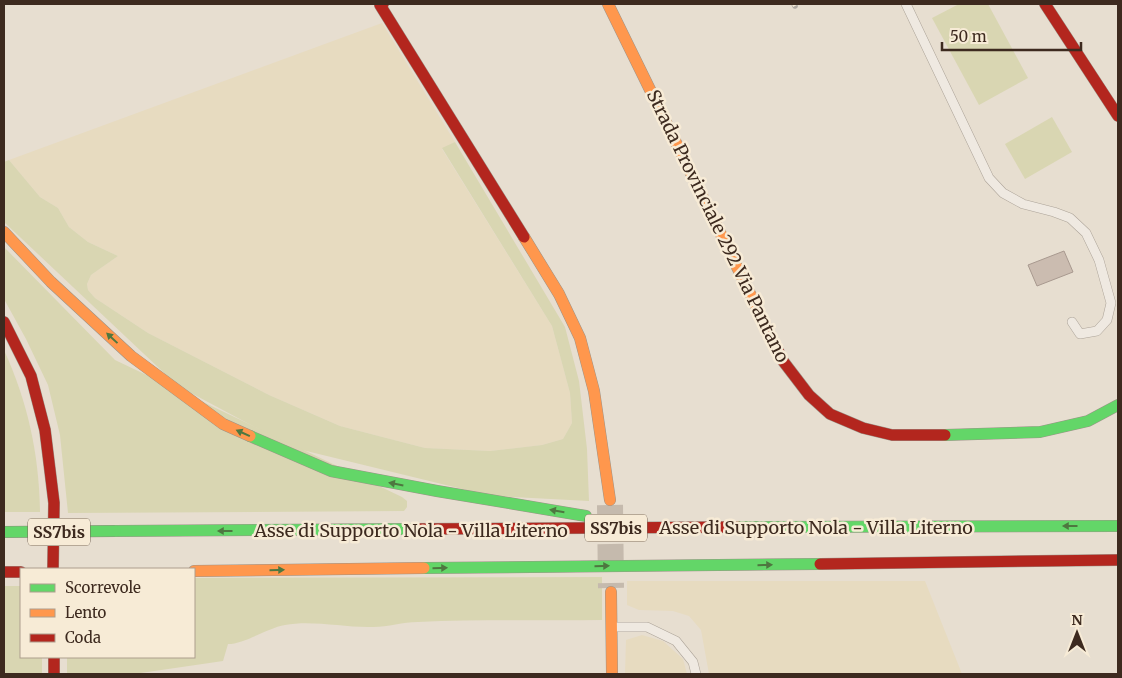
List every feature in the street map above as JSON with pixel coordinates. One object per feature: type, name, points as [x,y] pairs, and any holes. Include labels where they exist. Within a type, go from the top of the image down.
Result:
[{"type":"main road","points":[[381,4],[559,294],[580,338],[594,391],[610,500]]},
{"type":"main road","name":"Strada Provinciale 292 Via Pantano","points":[[608,4],[783,361],[809,395],[830,414],[863,428],[892,435],[946,435],[1040,432],[1088,421],[1118,405]]},
{"type":"main road","points":[[1045,4],[1118,116]]},
{"type":"main road","points":[[4,232],[51,282],[131,356],[223,424],[331,472],[437,492],[561,511],[639,527]]},
{"type":"main road","points":[[4,322],[32,376],[45,430],[54,503],[53,568]]},
{"type":"main road","name":"Asse di Supporto Nola - Villa Literno","points":[[4,532],[639,527],[1118,526]]},
{"type":"main road","name":"Asse di Supporto Nola - Villa Literno","points":[[195,571],[1118,560]]},
{"type":"main road","points":[[4,572],[20,572]]},
{"type":"main road","points":[[611,592],[612,674]]},
{"type":"main road","points":[[54,658],[54,674]]},
{"type":"lane","points":[[906,4],[988,178],[1003,194],[1023,204],[1070,218],[1086,233],[1099,260],[1111,303],[1107,320],[1097,331],[1080,334],[1072,322]]},
{"type":"lane","points":[[611,627],[647,627],[676,641],[693,662],[696,674]]},
{"type":"shaded area","points":[[959,4],[988,4],[1028,78],[979,105],[932,18]]},
{"type":"shaded area","points":[[382,23],[455,142],[442,149],[552,326],[570,393],[572,423],[563,439],[542,445],[490,451],[425,448],[340,426],[269,395],[148,333],[95,298],[88,290],[87,284],[91,275],[118,256],[88,242],[69,227],[58,208],[40,197],[9,160]]},
{"type":"shaded area","points":[[1052,117],[1072,152],[1025,179],[1005,144]]},
{"type":"shaded area","points":[[455,142],[565,327],[579,381],[587,449],[589,501],[491,496],[294,448],[178,386],[4,222],[4,162],[9,160],[40,197],[58,208],[69,227],[88,242],[118,256],[91,275],[87,284],[88,290],[95,298],[148,333],[269,395],[340,426],[425,448],[490,451],[542,445],[563,439],[572,423],[570,393],[552,326],[442,148]]},
{"type":"shaded area","points":[[4,247],[115,360],[402,497],[407,501],[407,507],[404,511],[68,513],[60,435],[48,385],[4,299]]},
{"type":"shaded area","points":[[4,350],[20,390],[31,429],[37,470],[40,512],[4,512]]},
{"type":"shaded area","points":[[602,577],[602,620],[441,621],[412,622],[373,627],[318,624],[285,625],[242,641],[228,644],[223,661],[134,674],[67,674],[67,658],[195,658],[195,578]]},
{"type":"shaded area","points":[[627,581],[925,581],[962,674],[709,674],[701,630],[689,616],[673,611],[639,610],[627,605]]},
{"type":"shaded area","points":[[4,586],[20,586],[20,658],[42,658],[42,674],[4,674]]},
{"type":"shaded area","points":[[642,635],[663,641],[683,659],[687,674],[625,674],[626,640]]},
{"type":"building","points":[[1064,251],[1073,272],[1037,286],[1028,265]]},
{"type":"tunnel","points":[[610,505],[611,588]]},
{"type":"traffic: fast","points":[[945,435],[1040,432],[1088,421],[1118,405]]},
{"type":"traffic: fast","points":[[250,436],[331,471],[586,516]]},
{"type":"traffic: fast","points":[[738,527],[1118,526]]},
{"type":"traffic: fast","points":[[115,531],[413,529]]},
{"type":"traffic: fast","points":[[4,532],[115,531]]},
{"type":"traffic: fast","points":[[424,568],[820,564]]},
{"type":"traffic: slow","points":[[608,4],[762,318]]},
{"type":"traffic: slow","points":[[4,232],[51,282],[131,356],[223,424],[250,436]]},
{"type":"traffic: slow","points":[[524,237],[559,294],[580,338],[594,391],[610,500]]},
{"type":"traffic: slow","points":[[195,571],[424,568]]},
{"type":"traffic: slow","points":[[611,592],[612,674]]},
{"type":"traffic: jam","points":[[383,4],[380,5],[524,237]]},
{"type":"traffic: jam","points":[[1045,4],[1118,116]]},
{"type":"traffic: jam","points":[[762,318],[783,361],[809,395],[830,414],[863,428],[892,435],[945,435]]},
{"type":"traffic: jam","points":[[4,322],[31,376],[45,430],[54,503],[53,568]]},
{"type":"traffic: jam","points":[[413,529],[738,527]]},
{"type":"traffic: jam","points":[[820,564],[1118,560]]},
{"type":"traffic: jam","points":[[4,572],[20,572]]},
{"type":"traffic: jam","points":[[54,658],[54,674]]}]
